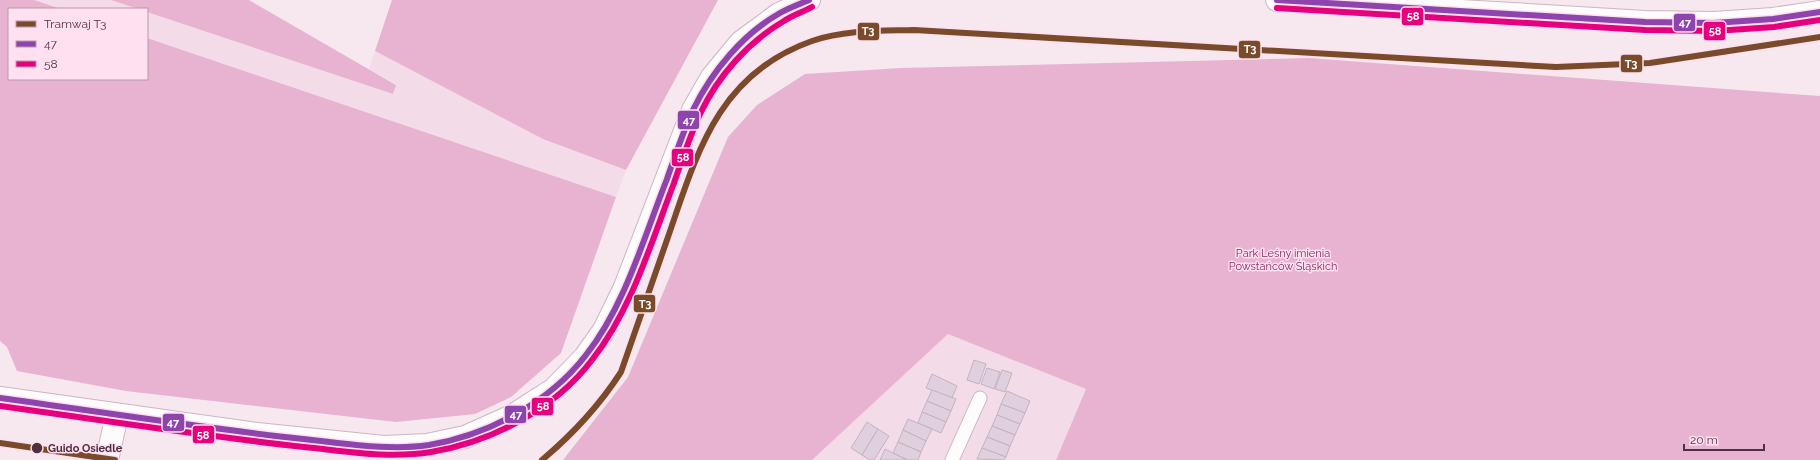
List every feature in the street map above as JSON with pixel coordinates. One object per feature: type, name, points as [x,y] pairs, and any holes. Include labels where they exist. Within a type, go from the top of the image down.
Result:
[{"type":"main road","points":[[0,398],[257,434],[384,447],[427,445],[465,437],[512,416],[554,389],[585,357],[604,330],[625,287],[693,110],[712,77],[741,42],[779,14],[809,0]]},
{"type":"main road","points":[[1277,0],[1638,21],[1707,23],[1773,19],[1820,12]]},
{"type":"main road","points":[[107,460],[117,415]]},
{"type":"lane","points":[[952,460],[980,398]]},
{"type":"shaded area","points":[[34,0],[111,0],[135,8],[58,8]]},
{"type":"shaded area","points":[[148,12],[393,94],[396,84],[369,69],[375,51],[543,139],[626,170],[616,197],[148,38]]},
{"type":"shaded area","points":[[948,334],[1086,389],[1056,460],[812,460]]},
{"type":"green space","points":[[0,0],[34,0],[58,8],[8,8],[8,80],[148,80],[148,38],[616,197],[561,353],[511,397],[475,414],[396,422],[126,391],[17,371],[7,347],[0,341]]},
{"type":"green space","points":[[111,0],[249,0],[396,85],[393,94],[148,12],[148,8],[135,8]]},
{"type":"green space","points":[[392,0],[718,0],[626,170],[543,139],[375,51]]},
{"type":"green space","name":"Park Leśny imienia Powstańców Śląskich","points":[[1308,58],[1820,96],[1820,460],[1056,460],[1086,389],[948,334],[812,460],[563,460],[628,377],[728,137],[757,105],[805,74],[901,68]]},
{"type":"building","points":[[974,360],[986,364],[979,384],[967,380]]},
{"type":"building","points":[[987,368],[1000,372],[994,389],[981,384]]},
{"type":"building","points":[[1002,370],[1012,373],[1005,392],[995,389]]},
{"type":"building","points":[[932,374],[957,386],[952,398],[926,388]]},
{"type":"building","points":[[932,390],[956,399],[951,411],[927,401]]},
{"type":"building","points":[[1007,391],[1030,401],[1025,413],[1001,404]]},
{"type":"building","points":[[927,401],[951,411],[946,422],[922,412]]},
{"type":"building","points":[[1001,404],[1025,413],[1020,424],[997,415]]},
{"type":"building","points":[[922,412],[946,422],[941,433],[918,423]]},
{"type":"building","points":[[997,415],[1020,424],[1015,435],[992,426]]},
{"type":"building","points":[[908,419],[932,429],[926,441],[903,430]]},
{"type":"building","points":[[867,422],[878,429],[862,455],[851,448]]},
{"type":"building","points":[[992,426],[1015,435],[1010,446],[987,437]]},
{"type":"building","points":[[878,429],[889,436],[874,460],[870,460],[862,455]]},
{"type":"building","points":[[903,430],[926,441],[921,452],[898,442]]},
{"type":"building","points":[[987,437],[1010,446],[1006,457],[982,448]]},
{"type":"building","points":[[898,442],[921,452],[918,460],[908,460],[893,453]]},
{"type":"building","points":[[982,448],[1006,457],[1004,460],[977,459]]},
{"type":"building","points":[[885,449],[907,460],[880,460]]},
{"type":"tram line","name":"T3","points":[[542,460],[585,419],[621,372],[690,176],[702,147],[716,120],[733,95],[754,74],[780,55],[824,37],[875,31],[914,30],[1556,67],[1650,63],[1820,37]]},
{"type":"tram line","name":"T3","points":[[0,443],[115,460]]},
{"type":"transit line","name":"47","points":[[0,398],[265,435],[382,447],[413,447],[429,445],[451,440],[495,425],[536,402],[554,388],[571,372],[600,336],[623,293],[667,179],[682,135],[693,110],[709,81],[730,55],[753,32],[783,11],[809,0]]},
{"type":"transit line","name":"47","points":[[1277,0],[1645,22],[1714,23],[1773,19],[1820,12]]},
{"type":"transit line","name":"58","points":[[0,406],[266,443],[383,455],[431,452],[454,447],[498,432],[520,421],[559,394],[577,378],[592,360],[618,319],[639,275],[693,131],[707,100],[735,61],[758,39],[787,19],[812,7]]},
{"type":"transit line","name":"58","points":[[1277,8],[1645,30],[1715,31],[1774,27],[1820,20]]},
{"type":"place","name":"Guido Osiedle","points":[[37,448]]}]
